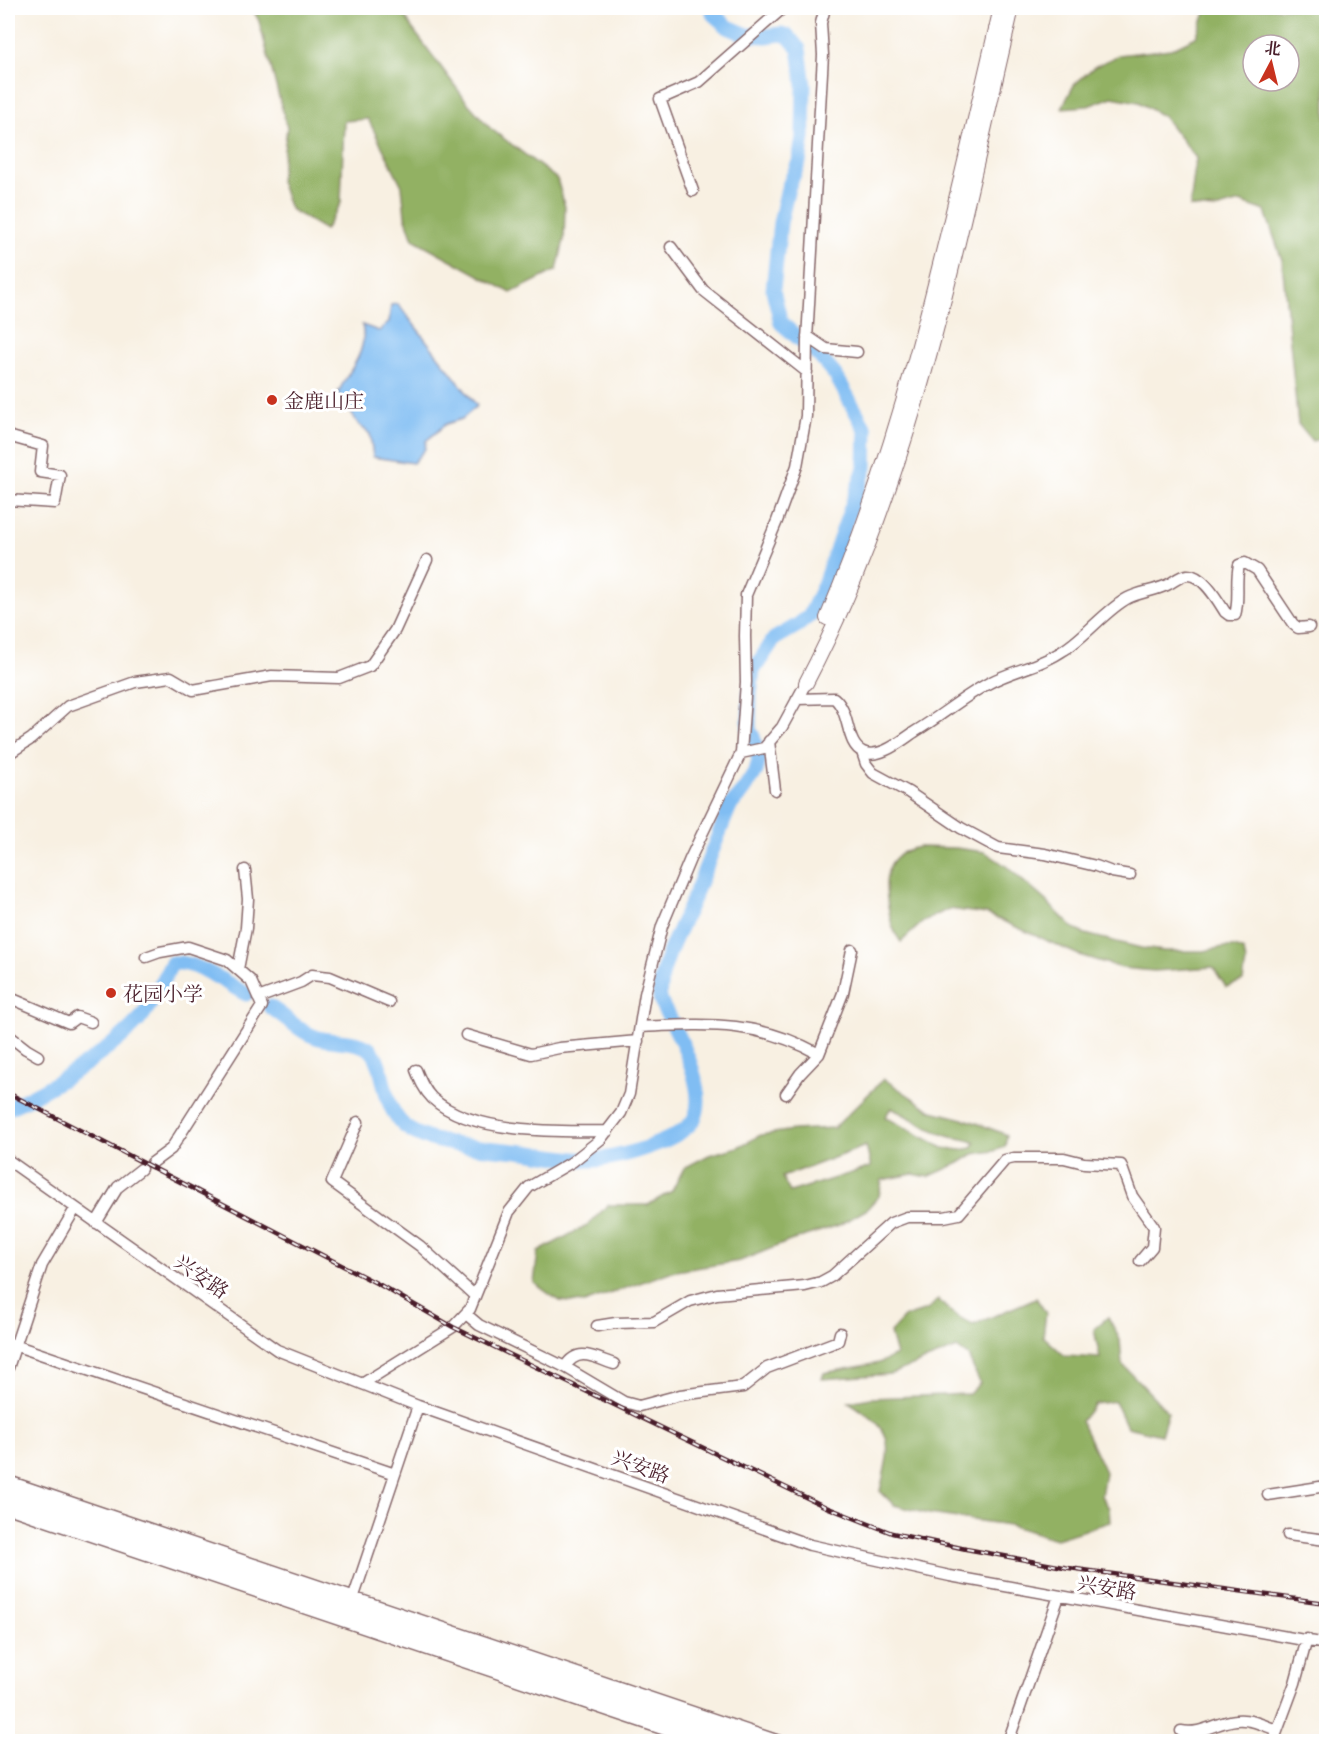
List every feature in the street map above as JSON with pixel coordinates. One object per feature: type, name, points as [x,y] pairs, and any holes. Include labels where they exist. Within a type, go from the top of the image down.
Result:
[{"type":"highway","points":[[8,1491],[746,1741]]},
{"type":"highway","points":[[8,1505],[350,1607],[710,1742]]},
{"type":"main road","points":[[806,682],[810,659],[878,490],[906,394],[941,260],[1001,8]]},
{"type":"main road","points":[[806,682],[857,574],[918,397],[1012,8]]},
{"type":"street","points":[[693,191],[660,99],[699,82],[783,8]]},
{"type":"street","points":[[362,1384],[453,1327],[470,1310],[508,1212],[530,1187],[593,1146],[621,1113],[629,1094],[645,994],[662,926],[690,859],[747,752],[744,636],[746,595],[797,466],[806,416],[807,338],[823,55],[822,10]]},
{"type":"street","points":[[670,247],[703,290],[807,372]]},
{"type":"street","points":[[807,338],[826,349],[857,352]]},
{"type":"street","points":[[8,436],[43,446],[40,472],[60,475],[55,503],[8,500]]},
{"type":"street","points":[[8,754],[31,739],[68,706],[135,682],[171,677],[193,690],[272,676],[339,678],[369,666],[395,630],[427,560]]},
{"type":"street","points":[[797,699],[834,698],[840,704],[855,746],[862,752],[871,754],[883,751],[944,714],[967,695],[992,681],[1046,662],[1127,598],[1168,585],[1188,575],[1201,580],[1225,612],[1235,615],[1239,596],[1239,565],[1245,563],[1252,566],[1274,594],[1293,624],[1298,628],[1309,627]]},
{"type":"street","points":[[747,752],[767,744],[782,727],[806,682]]},
{"type":"street","points":[[767,744],[775,790]]},
{"type":"street","points":[[862,752],[866,764],[873,773],[908,792],[961,828],[998,848],[1045,854],[1130,875]]},
{"type":"street","points":[[238,969],[246,928],[248,899],[245,870]]},
{"type":"street","points":[[146,957],[188,947],[227,960],[251,981],[262,1006],[171,1149],[152,1162]]},
{"type":"street","points":[[786,1094],[800,1074],[819,1054],[843,993],[852,950]]},
{"type":"street","points":[[258,998],[301,982],[312,975],[330,977],[388,1002]]},
{"type":"street","points":[[8,997],[69,1023],[77,1017],[91,1022]]},
{"type":"street","points":[[640,1027],[739,1026],[796,1042],[819,1054]]},
{"type":"street","points":[[8,1035],[26,1050],[38,1056]]},
{"type":"street","points":[[466,1035],[531,1054],[560,1048],[638,1041]]},
{"type":"street","points":[[416,1070],[421,1084],[432,1098],[450,1110],[483,1122],[522,1129],[608,1131]]},
{"type":"street","points":[[358,1122],[332,1182],[420,1246],[475,1296]]},
{"type":"street","points":[[597,1326],[654,1322],[690,1300],[717,1294],[805,1286],[821,1282],[832,1276],[891,1223],[906,1217],[944,1217],[959,1214],[1005,1160],[1014,1158],[1064,1158],[1084,1163],[1121,1165],[1132,1196],[1154,1227],[1152,1247],[1140,1261]]},
{"type":"street","name":"兴安路","points":[[8,1160],[277,1350],[418,1406],[810,1545],[950,1576],[1326,1644]]},
{"type":"street","points":[[96,1223],[118,1187],[141,1169]]},
{"type":"street","points":[[8,1368],[11,1344],[42,1265],[75,1209]]},
{"type":"street","points":[[465,1314],[479,1325],[565,1367],[624,1402],[639,1406],[680,1395],[743,1387],[767,1368],[838,1341],[840,1333]]},
{"type":"street","points":[[11,1344],[395,1474]]},
{"type":"street","points":[[565,1367],[570,1358],[579,1354],[614,1364]]},
{"type":"street","points":[[350,1607],[418,1406]]},
{"type":"street","points":[[8,1480],[350,1607],[782,1742]]},
{"type":"street","points":[[1268,1495],[1326,1486]]},
{"type":"street","points":[[1288,1535],[1326,1540]]},
{"type":"street","points":[[1008,1742],[1059,1596]]},
{"type":"street","points":[[1274,1742],[1295,1683],[1307,1640]]},
{"type":"street","points":[[1181,1731],[1192,1733],[1238,1719],[1250,1720],[1277,1730]]},
{"type":"green space","points":[[252,8],[400,8],[412,28],[467,102],[490,128],[557,179],[565,207],[564,240],[557,270],[511,293],[413,239],[405,216],[402,186],[368,119],[344,121],[341,203],[325,230],[290,209],[280,181],[287,128],[259,21]]},
{"type":"green space","points":[[1203,8],[1326,8],[1326,438],[1312,441],[1298,424],[1282,260],[1265,211],[1240,202],[1215,209],[1190,207],[1196,158],[1164,117],[1139,102],[1112,97],[1088,106],[1062,108],[1074,85],[1094,67],[1119,55],[1171,49],[1196,37],[1205,13]]},
{"type":"green space","points":[[919,847],[985,852],[1006,866],[1071,926],[1082,933],[1141,948],[1164,951],[1204,951],[1235,947],[1244,951],[1246,962],[1243,981],[1226,987],[1213,967],[1154,971],[1122,968],[1079,955],[987,914],[949,909],[924,921],[901,942],[894,931],[891,920],[886,879],[892,862],[898,856]]},
{"type":"green space","points":[[884,1079],[932,1111],[971,1121],[1007,1135],[1005,1147],[973,1154],[928,1177],[913,1174],[882,1180],[879,1196],[866,1210],[839,1225],[740,1261],[670,1272],[584,1303],[559,1301],[534,1283],[538,1252],[589,1224],[608,1205],[648,1205],[672,1191],[684,1168],[709,1155],[738,1147],[761,1135],[794,1130],[834,1128]],"holes":[[[891,1108],[940,1133],[975,1143],[972,1148],[961,1150],[943,1148],[885,1117]],[[866,1146],[871,1167],[790,1192],[782,1177]]]},
{"type":"green space","points":[[1036,1298],[1046,1313],[1043,1336],[1065,1356],[1100,1358],[1094,1329],[1108,1317],[1120,1340],[1122,1364],[1168,1412],[1161,1435],[1127,1427],[1115,1401],[1095,1404],[1081,1421],[1105,1472],[1101,1496],[1109,1508],[1110,1522],[1056,1539],[1009,1525],[929,1514],[894,1505],[880,1491],[887,1459],[886,1438],[875,1421],[849,1402],[871,1398],[969,1394],[980,1383],[968,1356],[957,1348],[891,1374],[822,1379],[824,1373],[879,1363],[896,1355],[890,1333],[905,1317],[927,1310],[938,1300],[955,1315],[973,1325]]},
{"type":"water","points":[[398,304],[477,406],[462,419],[446,424],[426,441],[425,449],[413,463],[373,457],[370,434],[359,425],[338,393],[363,344],[362,325],[379,331],[389,322],[391,305]]},
{"type":"waterway","points":[[270,1007],[315,1037],[352,1042],[368,1048],[378,1063],[388,1099],[400,1121],[421,1136],[435,1140],[466,1146],[593,1160],[649,1147],[678,1133],[695,1117],[698,1106],[696,1082],[682,1043],[661,1001],[662,977],[670,952],[730,806],[756,771],[759,760],[753,736],[749,730],[753,671],[774,639],[810,615],[823,587],[865,468],[866,430],[836,376],[819,356],[781,323],[773,290],[780,223],[788,188],[799,162],[803,137],[804,85],[799,49],[788,36],[781,34],[747,35],[728,27],[713,14],[713,8]]},
{"type":"waterway","points":[[8,1108],[77,1070],[126,1033],[148,1008],[172,963],[191,965],[201,969],[246,994]]},
{"type":"railway","points":[[8,1093],[380,1285],[453,1327],[826,1507],[892,1533],[1069,1568],[1326,1603]]},
{"type":"place","name":"金鹿山庄","points":[[272,400]]},
{"type":"place","name":"花园小学","points":[[111,993]]}]
